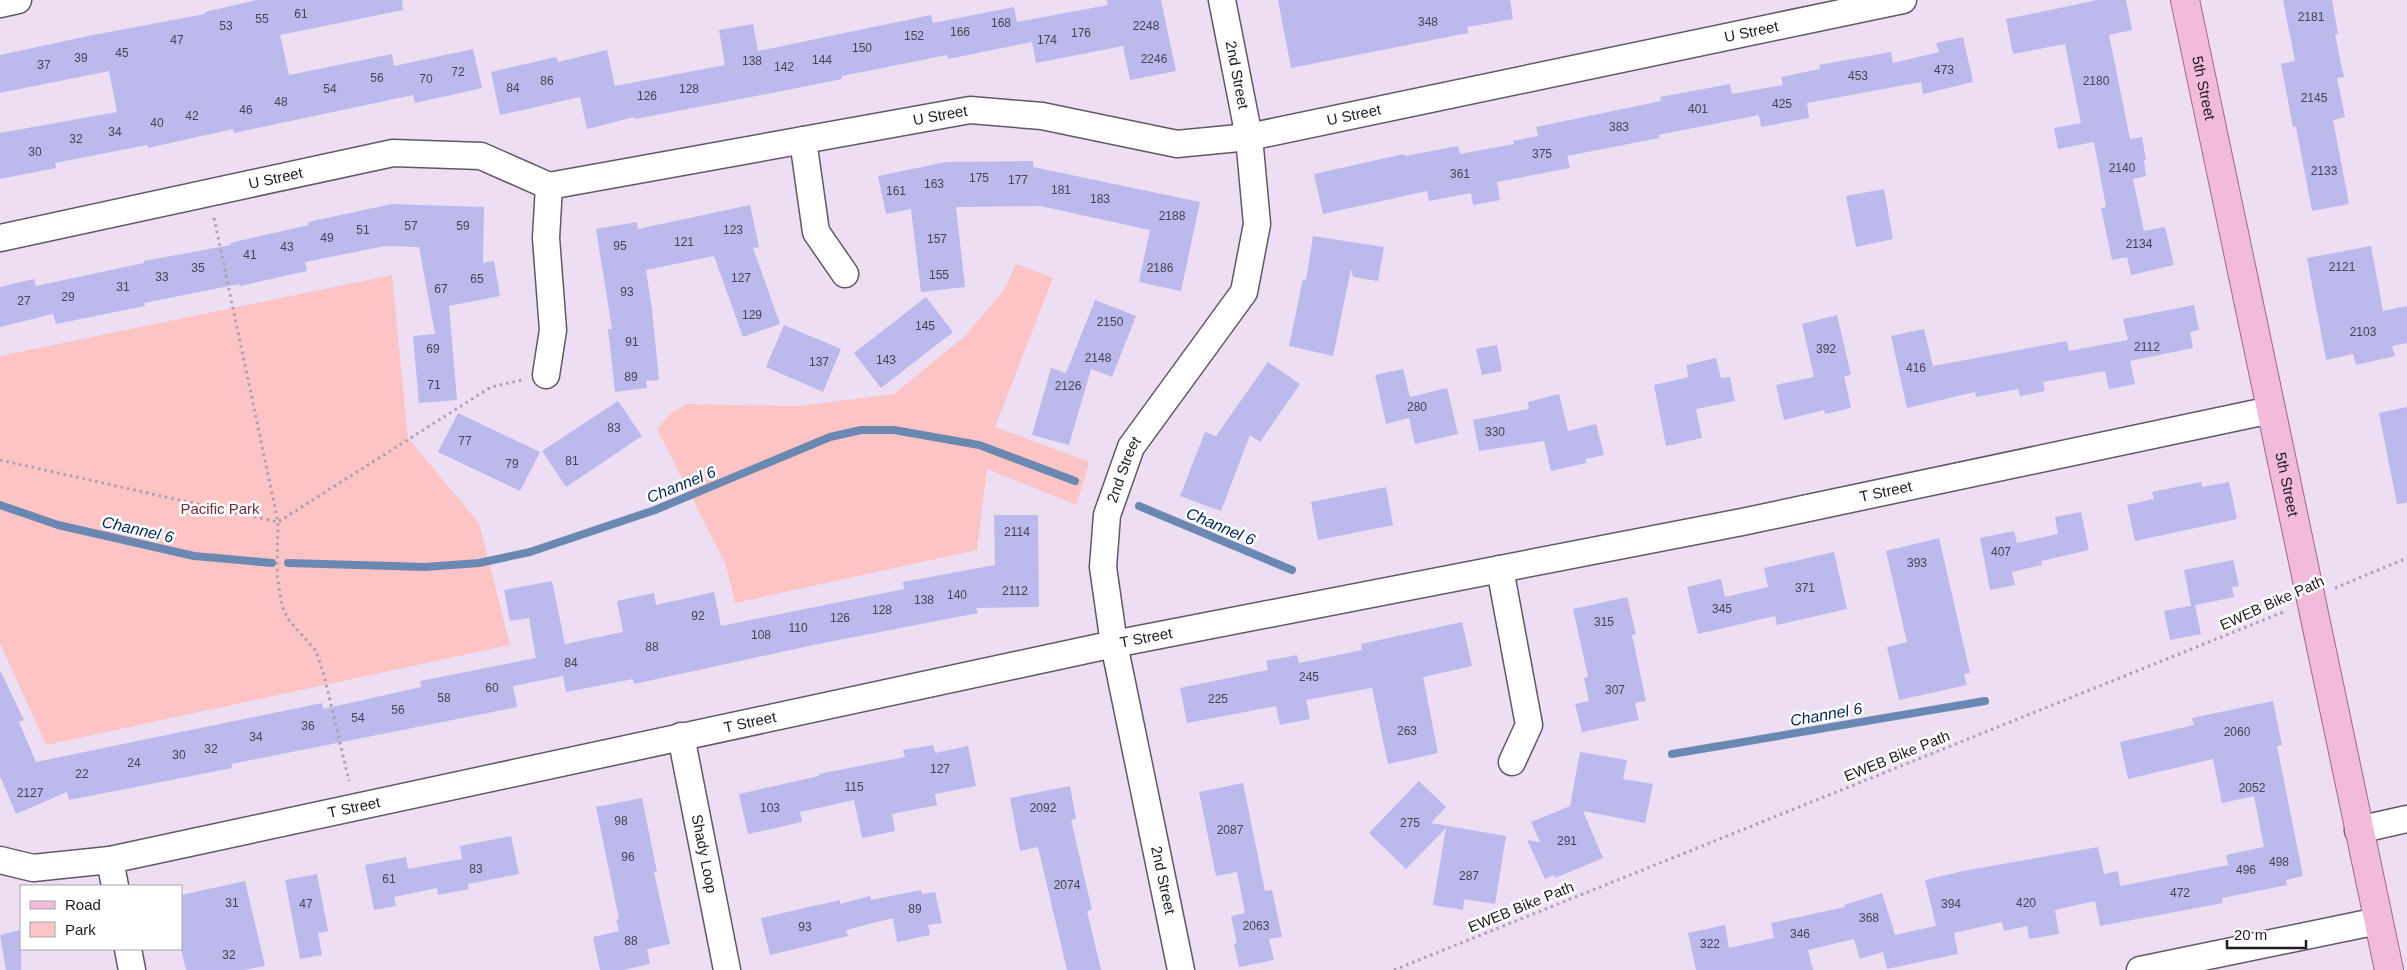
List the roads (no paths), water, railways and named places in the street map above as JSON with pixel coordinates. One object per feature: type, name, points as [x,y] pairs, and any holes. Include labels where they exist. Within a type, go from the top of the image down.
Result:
[{"type":"main road","name":"5th Street","points":[[2185,0],[2358,830],[2389,970]]},
{"type":"street","points":[[0,4],[18,0]]},
{"type":"street","name":"2nd Street","points":[[1181,970],[1114,644],[1103,567],[1107,515],[1131,448],[1244,292],[1256,224],[1249,137],[1222,0]]},
{"type":"street","name":"U Street","points":[[0,238],[393,153],[481,156],[549,186],[970,110],[1042,116],[1177,144],[1249,137],[1903,0]]},
{"type":"street","points":[[802,140],[816,232],[845,274]]},
{"type":"street","points":[[546,375],[554,330],[546,238],[549,186]]},
{"type":"street","name":"T Street","points":[[0,860],[33,868],[110,860],[1114,644],[1742,522],[2271,410]]},
{"type":"street","points":[[1500,569],[1529,725],[1512,762]]},
{"type":"street","name":"Shady Loop","points":[[680,736],[727,970]]},
{"type":"street","points":[[2358,830],[2407,820]]},
{"type":"street","points":[[110,860],[115,885]]},
{"type":"street","points":[[2140,970],[2378,921]]},
{"type":"street","points":[[128,950],[132,970]]},
{"type":"waterway","name":"Channel 6","points":[[288,563],[425,567],[479,563],[530,552],[655,510],[830,437],[861,430],[894,430],[979,445],[1075,481]]},
{"type":"waterway","name":"Channel 6","points":[[0,505],[58,525],[194,556],[272,563]]},
{"type":"waterway","name":"Channel 6","points":[[1139,506],[1292,570]]},
{"type":"waterway","name":"Channel 6","points":[[1672,754],[1985,701]]},
{"type":"park label","name":"Pacific Park","points":[[220,509]]}]
